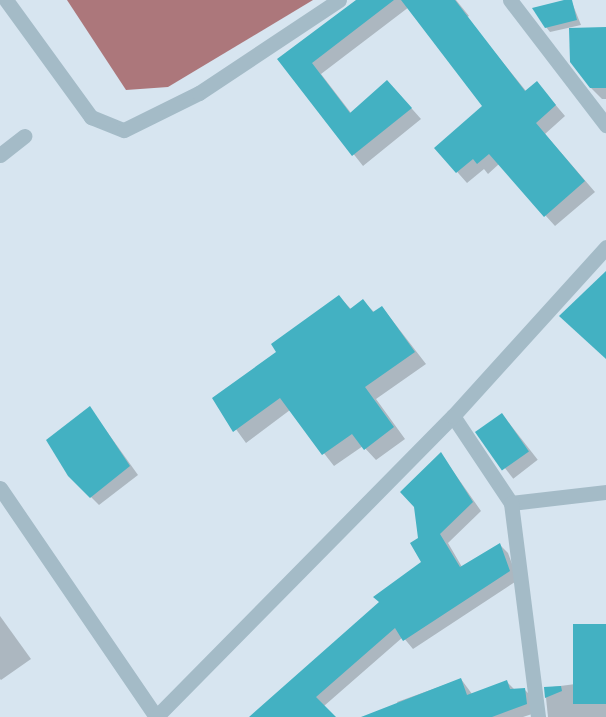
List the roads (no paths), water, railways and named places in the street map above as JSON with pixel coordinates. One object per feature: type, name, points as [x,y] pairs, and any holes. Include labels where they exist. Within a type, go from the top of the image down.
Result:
[{"type":"street","points":[[6,0],[91,118],[124,130],[199,93],[339,0]]},
{"type":"street","points":[[510,0],[606,125]]},
{"type":"street","points":[[0,156],[24,136]]},
{"type":"street","points":[[0,488],[156,717],[453,416],[606,246]]},
{"type":"street","points":[[453,416],[511,503],[538,717]]},
{"type":"street","points":[[511,503],[606,492]]}]
